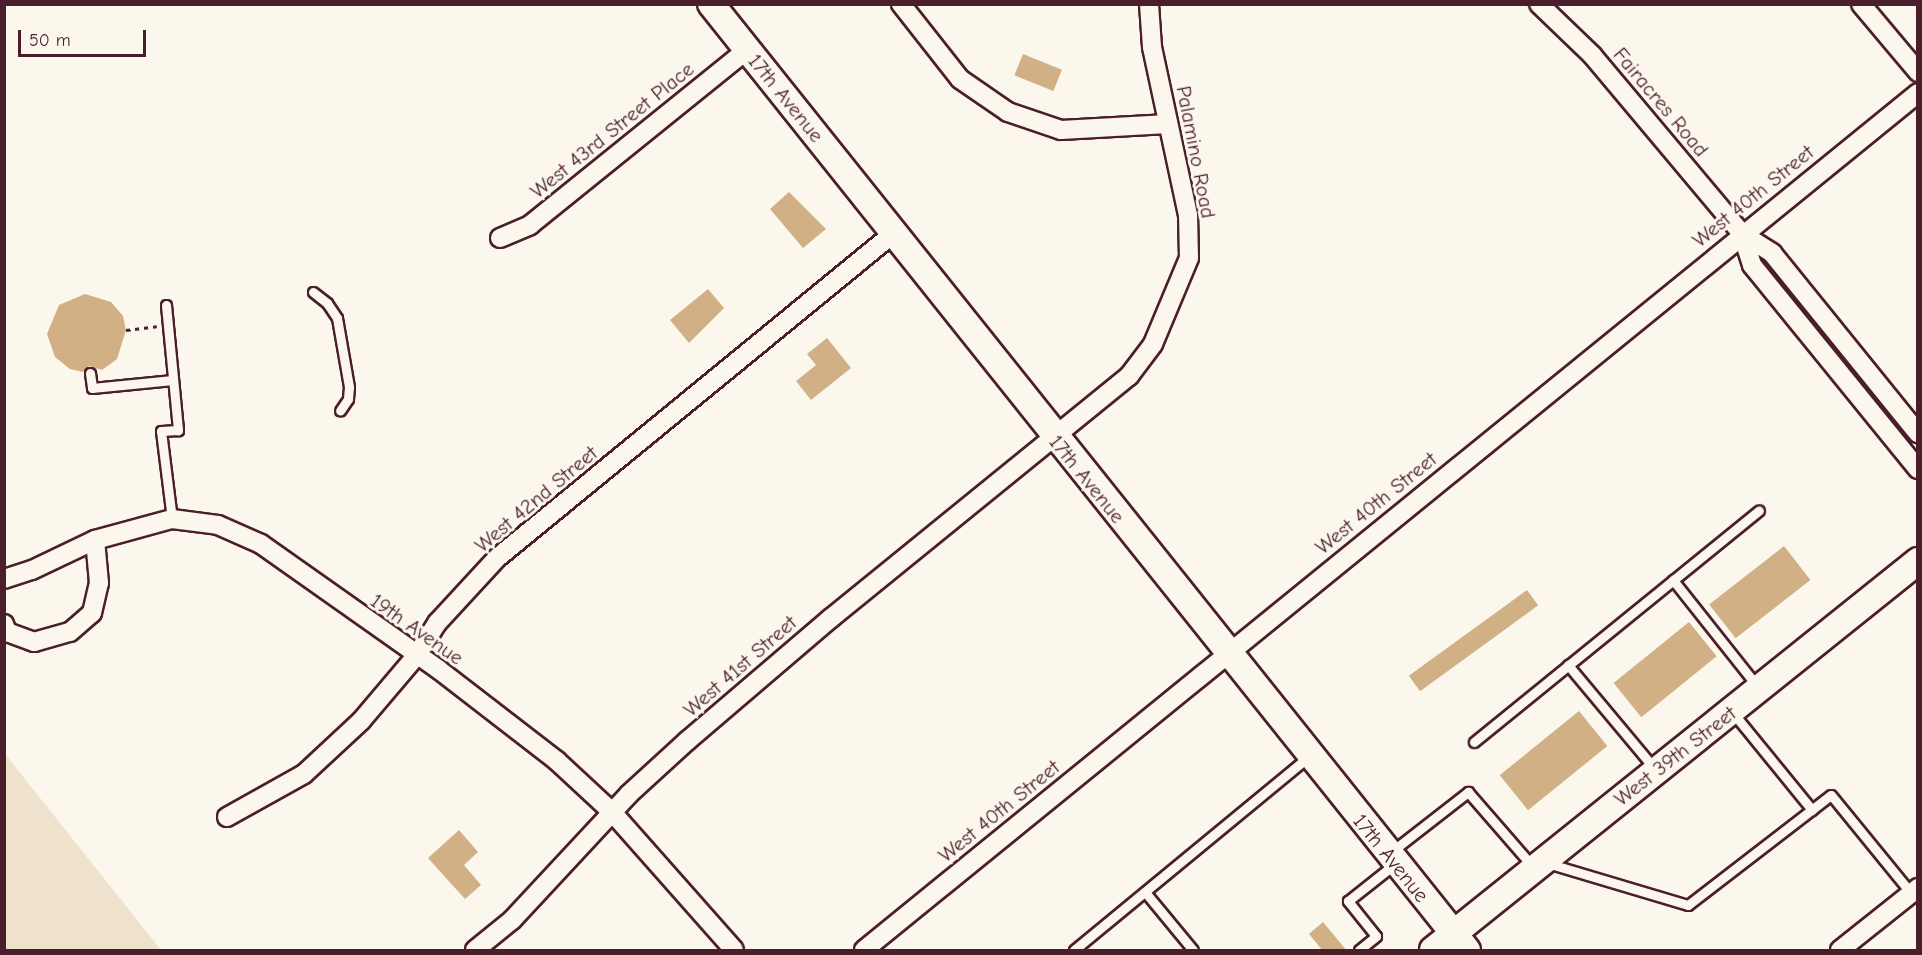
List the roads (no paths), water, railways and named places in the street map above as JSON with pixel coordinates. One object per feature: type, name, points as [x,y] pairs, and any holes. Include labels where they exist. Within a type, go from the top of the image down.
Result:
[{"type":"main road","name":"17th Avenue","points":[[711,4],[894,232],[1053,437],[1460,942]]},
{"type":"main road","name":"West 39th Street","points":[[1433,951],[1460,942],[1537,865],[1917,561]]},
{"type":"street","points":[[901,4],[960,79],[1008,112],[1061,130],[1168,123]]},
{"type":"street","name":"Palamino Road","points":[[1053,437],[1129,376],[1153,344],[1190,258],[1188,215],[1152,47],[1149,4]]},
{"type":"street","name":"Fairacres Road","points":[[1539,4],[1592,55],[1742,234],[1772,253],[1917,433]]},
{"type":"street","points":[[1861,4],[1917,72]]},
{"type":"street","name":"West 43rd Street Place","points":[[500,237],[530,225],[747,50]]},
{"type":"street","name":"West 40th Street","points":[[864,951],[1917,93]]},
{"type":"street","name":"West 42nd Street","points":[[227,817],[304,774],[361,721],[417,655],[438,622],[497,558],[894,232]]},
{"type":"street","name":"Fairacres Road","points":[[1742,234],[1752,265],[1917,469]]},
{"type":"street","name":"West 41st Street","points":[[475,951],[512,920],[612,812],[687,741],[831,618],[1053,437]]},
{"type":"street","name":"19th Avenue","points":[[4,579],[32,570],[95,540],[172,519],[218,525],[261,544],[417,655],[556,761],[612,812],[734,951]]},
{"type":"street","points":[[4,624],[7,632],[34,642],[69,632],[92,613],[99,583],[95,540]]},
{"type":"street","points":[[1840,951],[1914,891]]},
{"type":"lane","points":[[313,292],[327,303],[337,318],[349,387],[348,399],[340,411]]},
{"type":"lane","points":[[166,305],[178,430],[161,431],[172,519]]},
{"type":"lane","points":[[90,373],[92,388],[173,380]]},
{"type":"lane","points":[[1474,742],[1759,510]]},
{"type":"lane","points":[[1673,580],[1759,689]]},
{"type":"lane","points":[[1568,665],[1657,771]]},
{"type":"lane","points":[[1732,711],[1812,810]]},
{"type":"lane","points":[[1074,951],[1309,756]]},
{"type":"lane","points":[[1359,951],[1376,936],[1348,902],[1392,859],[1468,792],[1537,865],[1688,905],[1831,795],[1914,891]]},
{"type":"lane","points":[[1145,892],[1193,951]]}]
